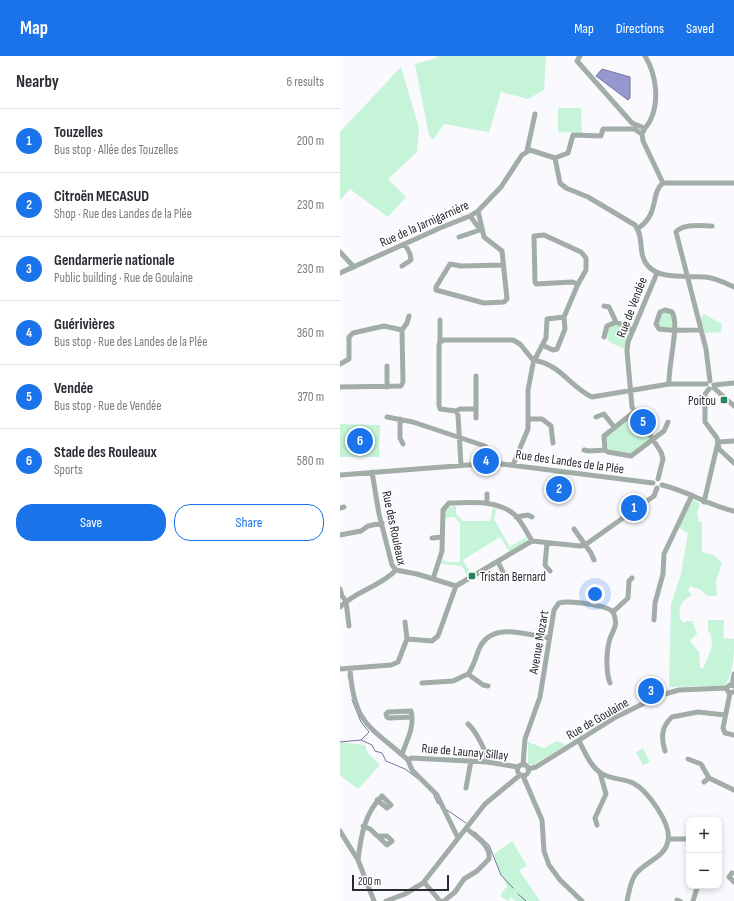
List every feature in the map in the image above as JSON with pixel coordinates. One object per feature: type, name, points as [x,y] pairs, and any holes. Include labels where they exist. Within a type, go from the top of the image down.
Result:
[{"type":"street","points":[[580,56],[577,61],[632,123],[644,128]]},
{"type":"street","points":[[644,56],[653,75],[655,98],[650,121],[644,128],[642,134],[643,141],[663,183]]},
{"type":"street","points":[[535,114],[527,151],[548,154],[555,158],[560,183],[630,222],[637,228],[640,236],[642,258],[648,267],[657,273],[719,280],[734,287]]},
{"type":"street","points":[[555,158],[568,153],[573,134],[601,136],[603,129],[634,128],[642,134]]},
{"type":"street","name":"Rue de la Jarnigarnière","points":[[340,274],[470,216],[478,211],[501,187],[522,155],[527,151]]},
{"type":"street","points":[[637,228],[643,225],[653,212],[659,186],[663,183],[734,183]]},
{"type":"street","points":[[478,211],[483,235],[500,248],[506,283],[507,299],[504,302],[484,303],[436,290],[436,287],[450,264],[461,266],[502,262]]},
{"type":"street","points":[[470,216],[476,222],[482,238],[496,248],[502,262]]},
{"type":"street","points":[[712,226],[685,227],[677,231],[676,235],[701,330],[711,385],[734,406]]},
{"type":"street","points":[[459,237],[480,230]]},
{"type":"street","points":[[542,345],[553,350],[557,349],[565,329],[564,317],[578,284],[586,270],[584,255],[544,235],[534,236],[536,284],[572,282],[578,284]]},
{"type":"street","points":[[402,266],[411,260],[405,244]]},
{"type":"street","points":[[340,252],[354,267]]},
{"type":"street","name":"Rue de Vendée","points":[[657,273],[628,342],[627,351],[630,390],[634,412],[661,452],[663,460],[658,479]]},
{"type":"street","points":[[604,306],[609,307],[616,322],[633,330]]},
{"type":"street","points":[[669,384],[669,366],[675,329],[674,314],[670,310],[662,310],[656,322],[657,328],[675,329],[701,330]]},
{"type":"street","points":[[340,387],[398,387],[402,384],[402,330],[409,320],[409,316]]},
{"type":"street","points":[[514,464],[526,435],[528,419],[528,390],[534,361],[547,333],[547,319],[564,317]]},
{"type":"street","points":[[440,320],[440,409],[444,411],[476,409]]},
{"type":"street","points":[[604,337],[607,326],[616,322]]},
{"type":"street","points":[[340,364],[349,359],[349,337],[353,333],[384,326],[402,330]]},
{"type":"street","points":[[440,342],[444,340],[517,341],[534,361],[549,365],[592,397],[669,384],[711,385],[734,383]]},
{"type":"street","points":[[387,366],[387,387]]},
{"type":"street","points":[[476,376],[476,418]]},
{"type":"street","points":[[711,385],[705,394],[704,418],[718,442],[720,451],[734,463]]},
{"type":"street","points":[[456,411],[458,416],[458,438],[461,465]]},
{"type":"street","points":[[605,450],[604,436],[634,412]]},
{"type":"street","points":[[596,417],[604,414],[614,427]]},
{"type":"street","points":[[387,417],[400,419],[485,446],[487,449]]},
{"type":"street","points":[[528,419],[542,418],[552,426],[553,443]]},
{"type":"street","points":[[400,419],[400,438],[403,444]]},
{"type":"street","points":[[584,450],[589,452],[605,450],[611,453],[630,456],[664,431],[668,422]]},
{"type":"street","points":[[718,442],[734,441]]},
{"type":"street","points":[[704,502],[718,442]]},
{"type":"street","name":"Rue des Landes de la Plée","points":[[340,475],[494,463],[514,464],[653,483]]},
{"type":"street","name":"Rue des Rouleaux","points":[[340,606],[351,596],[383,582],[396,570],[392,565],[372,472]]},
{"type":"street","points":[[657,488],[653,483],[658,479],[661,480],[662,485]]},
{"type":"street","points":[[407,639],[432,641],[436,639],[456,586],[532,542],[580,546],[585,545],[654,496],[657,488],[662,485],[692,495],[704,502],[734,511]]},
{"type":"street","points":[[487,494],[487,503]]},
{"type":"street","points":[[654,620],[655,603],[663,574],[664,554],[692,495]]},
{"type":"street","points":[[433,579],[442,551],[443,510],[446,505],[487,503],[500,506],[516,517],[532,542]]},
{"type":"street","points":[[516,517],[528,515],[532,517]]},
{"type":"street","points":[[340,535],[361,531],[368,526],[382,523]]},
{"type":"street","points":[[574,529],[594,560]]},
{"type":"street","points":[[432,538],[442,537]]},
{"type":"street","points":[[547,543],[545,565],[550,570]]},
{"type":"street","points":[[498,562],[506,578]]},
{"type":"street","points":[[396,570],[456,586]]},
{"type":"street","points":[[610,683],[608,676],[609,642],[615,630],[613,612],[628,598],[629,581],[632,578]]},
{"type":"street","points":[[340,589],[342,596],[346,601],[349,626]]},
{"type":"street","name":"Avenue Mozart","points":[[524,783],[521,775],[521,766],[525,739],[539,702],[554,610],[559,603],[568,601],[605,608],[613,612]]},
{"type":"street","points":[[405,622],[407,639],[398,662],[391,665],[345,669],[361,716],[371,730],[408,760]]},
{"type":"street","points":[[422,683],[453,682],[468,674],[481,645],[489,636],[508,632],[549,638]]},
{"type":"street","points":[[468,674],[483,685],[488,686]]},
{"type":"street","points":[[734,674],[733,685],[729,685],[730,691],[725,715],[724,731],[734,735]]},
{"type":"street","name":"Rue de Goulaine","points":[[528,770],[536,767],[616,717],[666,693],[700,688],[730,691]]},
{"type":"street","points":[[665,751],[662,736],[665,726],[672,717],[698,712],[725,715]]},
{"type":"street","points":[[402,754],[410,732],[412,716]]},
{"type":"street","points":[[468,724],[478,739],[487,757],[487,762]]},
{"type":"street","points":[[579,741],[592,765],[600,773],[630,782],[642,789],[666,824],[669,839],[667,844],[658,856],[643,866],[634,876],[630,884],[627,901]]},
{"type":"street","name":"Rue de Launay Sillay","points":[[458,838],[437,795],[412,770],[408,760],[412,758],[471,761],[521,766]]},
{"type":"street","points":[[688,759],[701,764],[709,778],[734,790]]},
{"type":"street","points":[[466,788],[471,761]]},
{"type":"street","points":[[386,901],[405,894],[424,882],[488,801],[521,775],[527,774],[528,770],[521,766]]},
{"type":"street","points":[[597,825],[595,818],[606,794],[600,773]]},
{"type":"street","points":[[704,782],[709,778]]},
{"type":"street","points":[[502,790],[517,783],[524,783],[532,795],[542,820],[544,851],[549,865],[560,880],[582,901]]},
{"type":"street","points":[[358,860],[363,826],[378,800]]},
{"type":"street","points":[[363,826],[370,828],[378,836]]},
{"type":"street","points":[[444,901],[455,892],[464,879],[477,871],[489,860],[489,853],[486,847],[466,828]]},
{"type":"street","points":[[340,832],[353,850],[358,860],[374,901]]},
{"type":"street","points":[[669,839],[686,839]]},
{"type":"street","points":[[353,850],[359,849]]},
{"type":"street","points":[[732,873],[729,877],[734,882]]},
{"type":"street","points":[[424,882],[440,901]]},
{"type":"street","points":[[693,901],[697,889]]},
{"type":"green space","points":[[437,56],[546,56],[544,90],[528,99],[501,92],[489,132],[444,124],[433,140],[429,135],[415,64],[437,58]]},
{"type":"green space","points":[[401,67],[419,128],[417,152],[388,179],[406,197],[388,217],[350,189],[340,200],[340,132]]},
{"type":"green space","points":[[558,108],[581,108],[582,133],[558,132]]},
{"type":"green space","points":[[665,312],[672,314],[673,327],[665,328],[658,325],[662,313]]},
{"type":"green space","points":[[704,314],[722,324],[721,332],[705,333],[700,319]]},
{"type":"green space","points":[[616,324],[628,328],[630,332],[625,349],[609,342],[607,339],[608,328]]},
{"type":"green space","points":[[633,415],[649,437],[649,440],[629,454],[609,451],[605,436]]},
{"type":"green space","points":[[340,424],[380,425],[379,457],[340,457]]},
{"type":"green space","points":[[692,499],[700,504],[697,513],[699,522],[702,522],[702,552],[714,555],[722,563],[716,581],[717,596],[707,596],[701,590],[690,586],[688,590],[692,596],[681,604],[680,619],[684,623],[687,621],[692,621],[697,634],[690,641],[699,652],[700,668],[703,669],[712,647],[711,635],[708,631],[708,620],[724,620],[723,638],[734,639],[732,670],[724,686],[669,687],[671,604],[681,574],[688,533],[679,528]]},
{"type":"green space","points":[[456,506],[456,514],[463,521],[490,521],[493,507],[497,508],[494,519],[510,547],[526,537],[527,541],[510,553],[500,537],[463,560],[472,576],[468,578],[462,566],[441,564],[443,559],[446,562],[460,562],[460,523],[454,517],[445,518],[445,510],[448,507]]},
{"type":"green space","points":[[557,741],[566,745],[533,765],[528,764],[528,742],[544,748]]},
{"type":"green space","points":[[340,742],[365,745],[367,752],[380,765],[358,789],[340,775]]},
{"type":"green space","points":[[643,748],[650,762],[643,765],[636,752]]},
{"type":"green space","points":[[512,841],[527,866],[519,870],[540,901],[515,901],[511,897],[508,901],[500,896],[507,886],[498,868],[494,854]]},
{"type":"water","points":[[602,69],[630,77],[630,98],[628,100],[596,76]]},
{"type":"waterway","points":[[348,675],[349,679]]},
{"type":"waterway","points":[[352,700],[361,722],[369,732],[361,740],[372,745],[375,751],[382,753],[386,761],[405,769],[417,778]]},
{"type":"waterway","points":[[340,742],[361,740]]},
{"type":"waterway","points":[[434,796],[438,804]]},
{"type":"waterway","points":[[447,810],[466,823]]},
{"type":"waterway","points":[[475,832],[489,845],[501,875],[513,888]]},
{"type":"waterway","points":[[518,894],[526,901]]},
{"type":"place","name":"Poitou","points":[[724,400]]},
{"type":"place","name":"Vendée","points":[[643,422]]},
{"type":"place","name":"Stade des Rouleaux","points":[[360,441]]},
{"type":"place","name":"Guérivières","points":[[486,461]]},
{"type":"place","name":"Citroën MECASUD","points":[[559,489]]},
{"type":"place","name":"Touzelles","points":[[634,508]]},
{"type":"place","name":"Tristan Bernard","points":[[472,576]]},
{"type":"place","name":"Gendarmerie nationale","points":[[651,691]]}]
